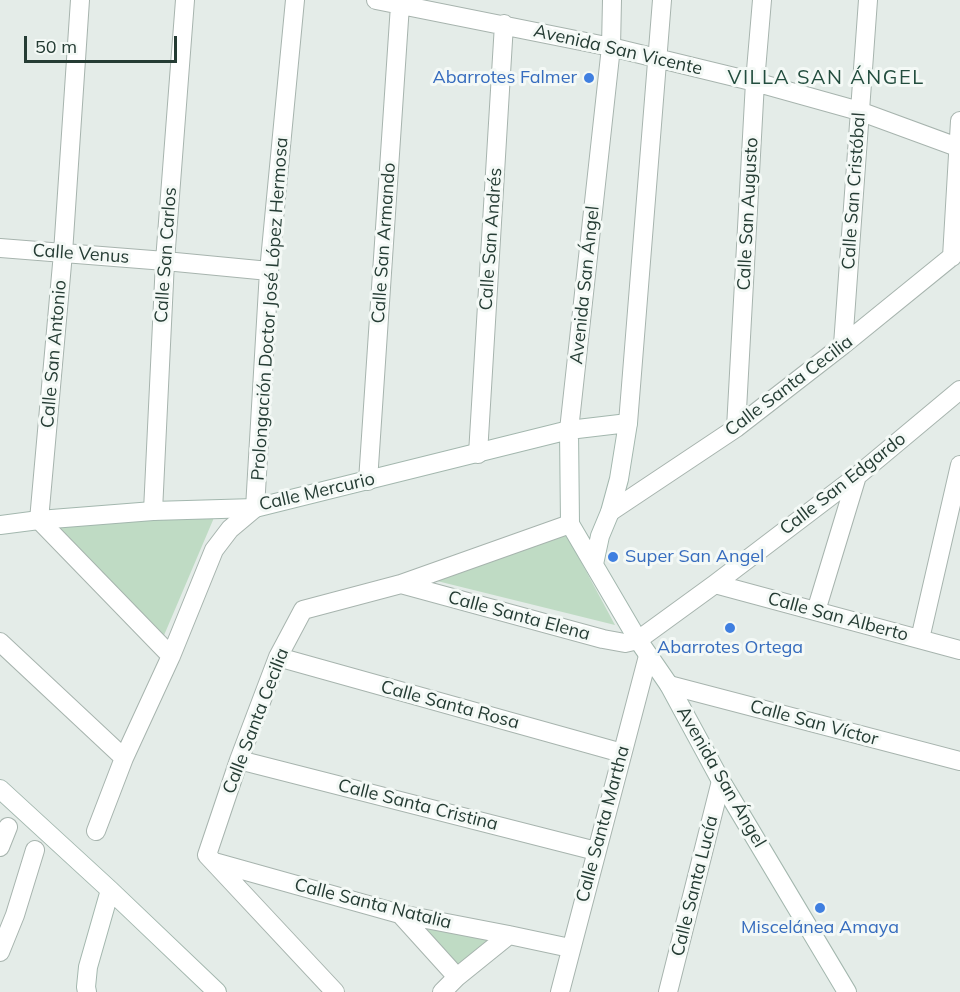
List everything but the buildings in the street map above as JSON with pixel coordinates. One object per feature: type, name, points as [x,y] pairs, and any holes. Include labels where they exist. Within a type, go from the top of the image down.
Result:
[{"type":"street","name":"Calle San Antonio","points":[[39,520],[63,253],[80,0]]},
{"type":"street","name":"Calle San Carlos","points":[[153,511],[165,261],[185,0]]},
{"type":"street","name":"Prolongación Doctor José López Hermosa","points":[[255,508],[269,271],[295,0]]},
{"type":"street","name":"Avenida San Vicente","points":[[376,0],[611,47],[755,82],[859,111],[959,148]]},
{"type":"street","name":"Avenida San Ángel","points":[[612,0],[611,47],[569,430],[570,524],[638,640],[669,685],[722,781],[847,992]]},
{"type":"street","points":[[594,564],[600,537],[619,479],[628,423],[662,0]]},
{"type":"street","name":"Calle San Augusto","points":[[736,428],[755,82],[762,0]]},
{"type":"street","name":"Calle San Cristóbal","points":[[843,345],[868,0]]},
{"type":"street","name":"Calle San Armando","points":[[368,481],[400,5]]},
{"type":"street","name":"Calle San Andrés","points":[[478,454],[504,24]]},
{"type":"street","points":[[956,254],[960,121]]},
{"type":"street","name":"Calle Venus","points":[[0,248],[269,271]]},
{"type":"street","name":"Calle Santa Cecilia","points":[[610,512],[736,428],[956,254]]},
{"type":"street","name":"Calle San Edgardo","points":[[638,640],[716,585],[857,476],[960,390]]},
{"type":"street","name":"Calle Mercurio","points":[[0,525],[153,511],[255,508],[569,430],[628,423]]},
{"type":"street","points":[[920,639],[960,465]]},
{"type":"street","points":[[816,611],[857,476]]},
{"type":"street","points":[[96,831],[124,758],[171,656],[214,550],[230,529],[255,508]]},
{"type":"street","points":[[39,520],[171,656]]},
{"type":"street","name":"Calle Santa Cecilia","points":[[213,861],[207,855],[239,760],[278,657],[303,610],[401,584],[570,524]]},
{"type":"street","name":"Calle Santa Elena","points":[[401,584],[603,639],[625,643],[638,640]]},
{"type":"street","name":"Calle San Alberto","points":[[716,585],[960,650]]},
{"type":"street","points":[[0,642],[124,758]]},
{"type":"street","name":"Calle Santa Martha","points":[[560,992],[648,656]]},
{"type":"street","name":"Calle Santa Rosa","points":[[278,657],[622,753]]},
{"type":"street","name":"Calle San Víctor","points":[[669,685],[960,761]]},
{"type":"street","name":"Calle Santa Cristina","points":[[239,760],[596,851]]},
{"type":"street","name":"Calle Santa Lucía","points":[[668,992],[722,781]]},
{"type":"street","points":[[0,789],[217,992]]},
{"type":"street","points":[[0,847],[8,827]]},
{"type":"street","points":[[0,952],[8,914],[34,850]]},
{"type":"street","points":[[213,861],[335,992]]},
{"type":"street","name":"Calle Santa Natalia","points":[[213,861],[400,914],[570,948]]},
{"type":"street","points":[[86,990],[88,967],[110,890]]},
{"type":"street","points":[[400,914],[457,977]]},
{"type":"street","points":[[442,992],[509,935]]},
{"type":"green space","points":[[216,513],[162,640],[49,523]]},
{"type":"green space","points":[[565,532],[615,625],[433,580]]},
{"type":"green space","points":[[411,922],[502,936],[456,972]]},
{"type":"place","name":"Abarrotes Falmer","points":[[589,78]]},
{"type":"place","name":"Super San Angel","points":[[613,557]]},
{"type":"place","name":"Abarrotes Ortega","points":[[730,628]]},
{"type":"place","name":"Miscelánea Amaya","points":[[820,908]]},
{"type":"district","name":"VILLA SAN ÁNGEL","points":[[826,78]]}]
